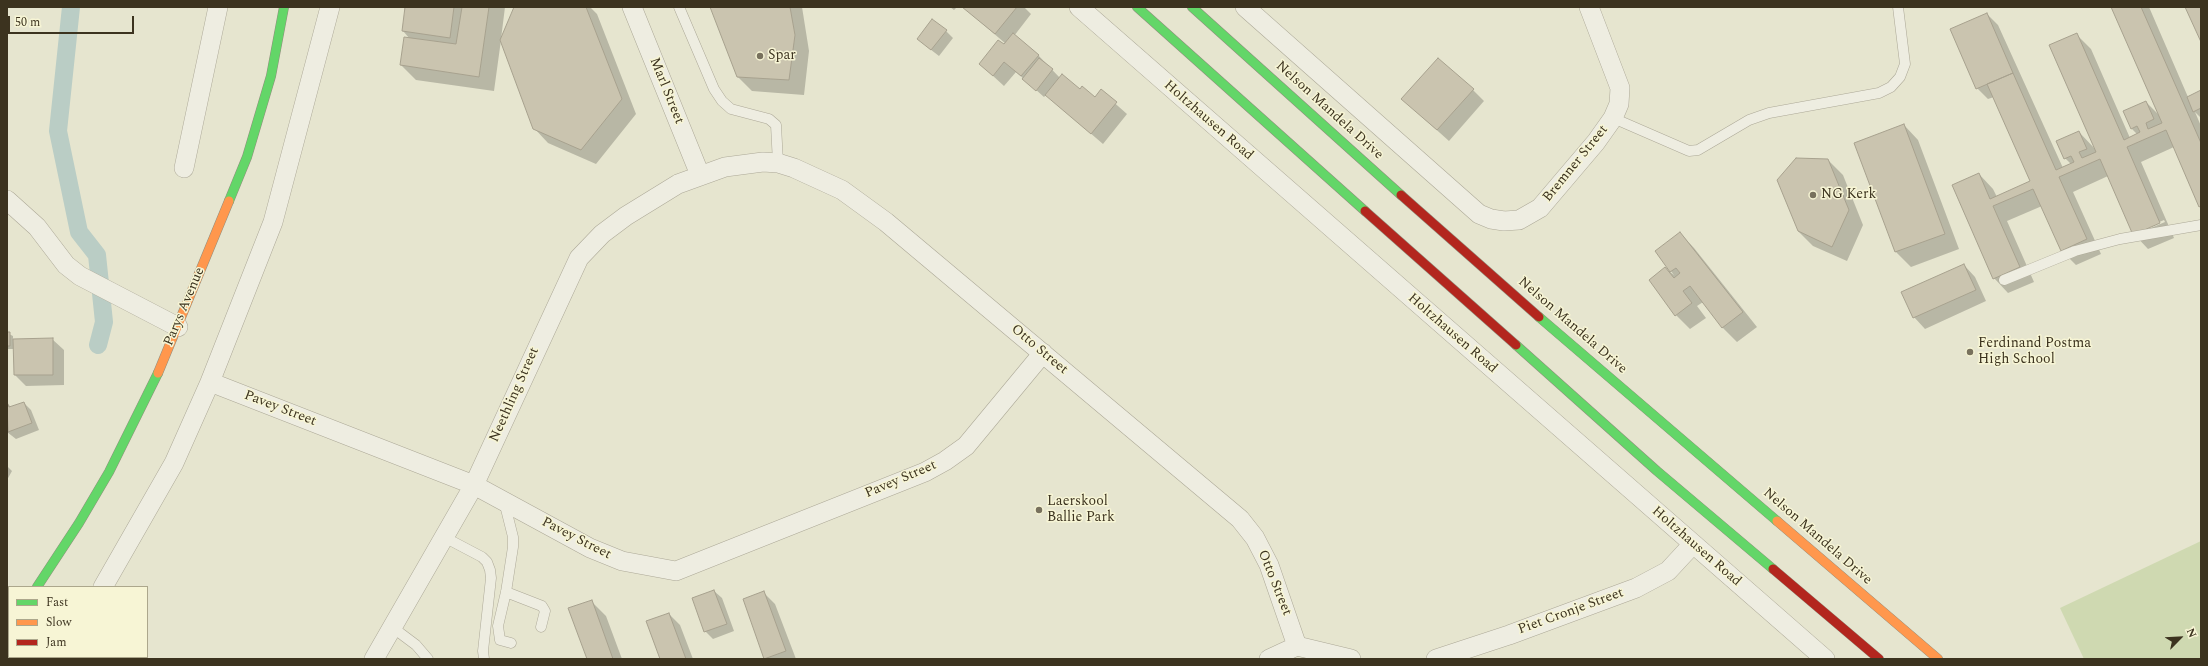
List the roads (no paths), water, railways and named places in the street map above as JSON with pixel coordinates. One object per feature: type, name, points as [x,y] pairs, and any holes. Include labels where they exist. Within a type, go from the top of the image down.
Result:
[{"type":"main road","name":"Parys Avenue","points":[[38,586],[79,523],[109,472],[150,390],[178,327],[247,157],[271,76],[284,7]]},
{"type":"main road","points":[[1137,7],[1657,471],[1879,659]]},
{"type":"main road","name":"Nelson Mandela Drive","points":[[1192,7],[1314,118],[1570,344],[1938,659]]},
{"type":"street","points":[[184,168],[218,7]]},
{"type":"street","points":[[104,586],[174,463],[210,382],[273,222],[330,7]]},
{"type":"street","name":"Marl Street","points":[[632,7],[700,175]]},
{"type":"street","name":"Holtzhausen Road","points":[[1079,7],[1826,659]]},
{"type":"street","name":"Bremner Street","points":[[1245,7],[1479,214],[1491,219],[1519,220],[1540,208],[1596,142],[1613,118],[1619,104],[1620,88],[1589,7]]},
{"type":"street","name":"Otto Street","points":[[700,175],[725,167],[747,163],[778,163],[794,168],[842,190],[886,222],[1240,519],[1255,538],[1270,564],[1297,646]]},
{"type":"street","name":"Neethling Street","points":[[374,659],[474,485],[579,258],[602,234],[626,216],[653,198],[700,175]]},
{"type":"street","points":[[7,200],[37,227],[66,265],[80,276],[178,327]]},
{"type":"street","name":"Pavey Street","points":[[210,382],[474,485],[590,548],[622,561],[676,570],[925,472],[945,461],[966,446],[1043,353]]},
{"type":"street","name":"Piet Cronje Street","points":[[1436,659],[1509,635],[1636,588],[1668,571],[1693,544]]},
{"type":"street","points":[[1269,659],[1297,646],[1351,659]]},
{"type":"lane","points":[[679,7],[714,89],[722,101],[731,109],[769,119],[776,126],[778,163]]},
{"type":"lane","points":[[1613,118],[1688,151],[1698,150],[1749,120],[1769,113],[1879,93],[1891,87],[1900,77],[1905,64],[1898,7]]},
{"type":"lane","points":[[2004,280],[2075,251],[2120,239],[2201,225]]},
{"type":"lane","points":[[504,501],[513,537],[506,592],[498,626],[500,640],[511,643]]},
{"type":"lane","points":[[444,537],[482,557],[487,562],[490,570],[492,578],[483,651],[484,659]]},
{"type":"lane","points":[[506,592],[542,606],[545,611],[540,627]]},
{"type":"lane","points":[[392,627],[416,645],[428,659]]},
{"type":"waterway","points":[[71,7],[58,131],[79,232],[97,255],[104,322],[98,345]]},
{"type":"place","name":"Spar","points":[[760,56]]},
{"type":"place","name":"NG Kerk","points":[[1813,195]]},
{"type":"place","name":"Ferdinand Postma High School","points":[[1970,352]]},
{"type":"place","name":"Laerskool Ballie Park","points":[[1039,510]]}]
